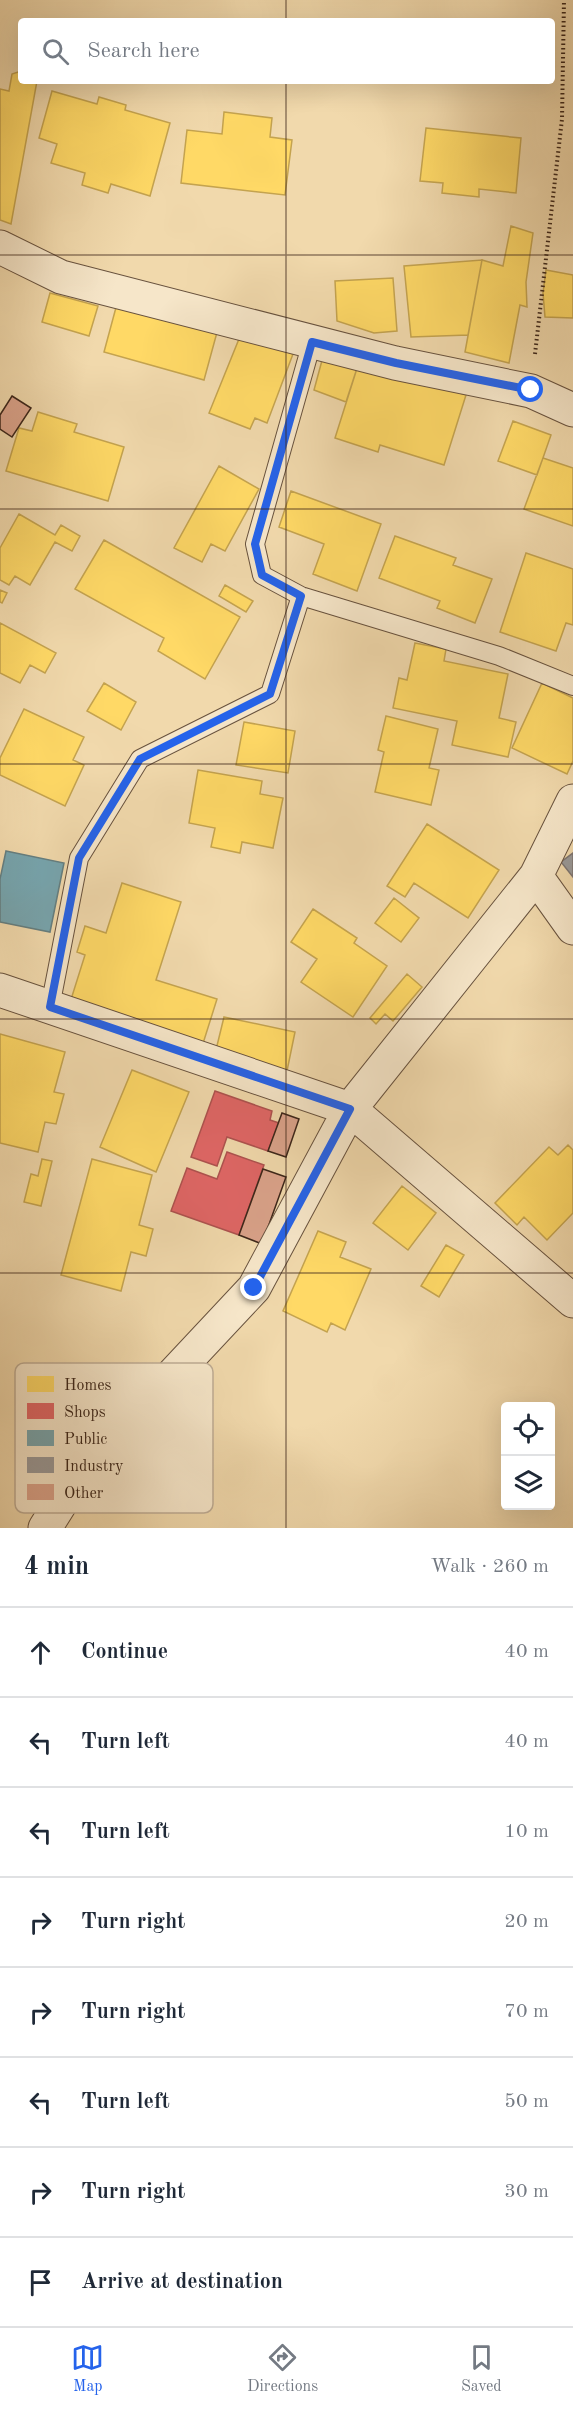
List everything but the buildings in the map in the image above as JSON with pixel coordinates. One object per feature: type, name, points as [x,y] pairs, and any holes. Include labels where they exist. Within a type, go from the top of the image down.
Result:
[{"type":"street","points":[[0,247],[61,277],[396,363],[531,390],[573,410]]},
{"type":"street","points":[[184,1363],[254,1288],[350,1109],[536,876],[573,801]]},
{"type":"street","points":[[536,876],[573,928]]},
{"type":"street","points":[[0,990],[350,1109],[573,1301]]},
{"type":"street","points":[[45,1528],[54,1513]]},
{"type":"lane","points":[[312,342],[255,544],[262,575],[301,596],[499,656],[573,686]]},
{"type":"lane","points":[[50,1007],[79,858],[140,759],[270,694],[301,596]]},
{"type":"path","points":[[531,390],[562,118],[564,0]]},
{"type":"route","points":[[254,1288],[350,1109],[50,1007],[79,858],[140,759],[270,694],[301,596],[262,575],[255,544],[312,342],[396,363],[531,390]]}]
